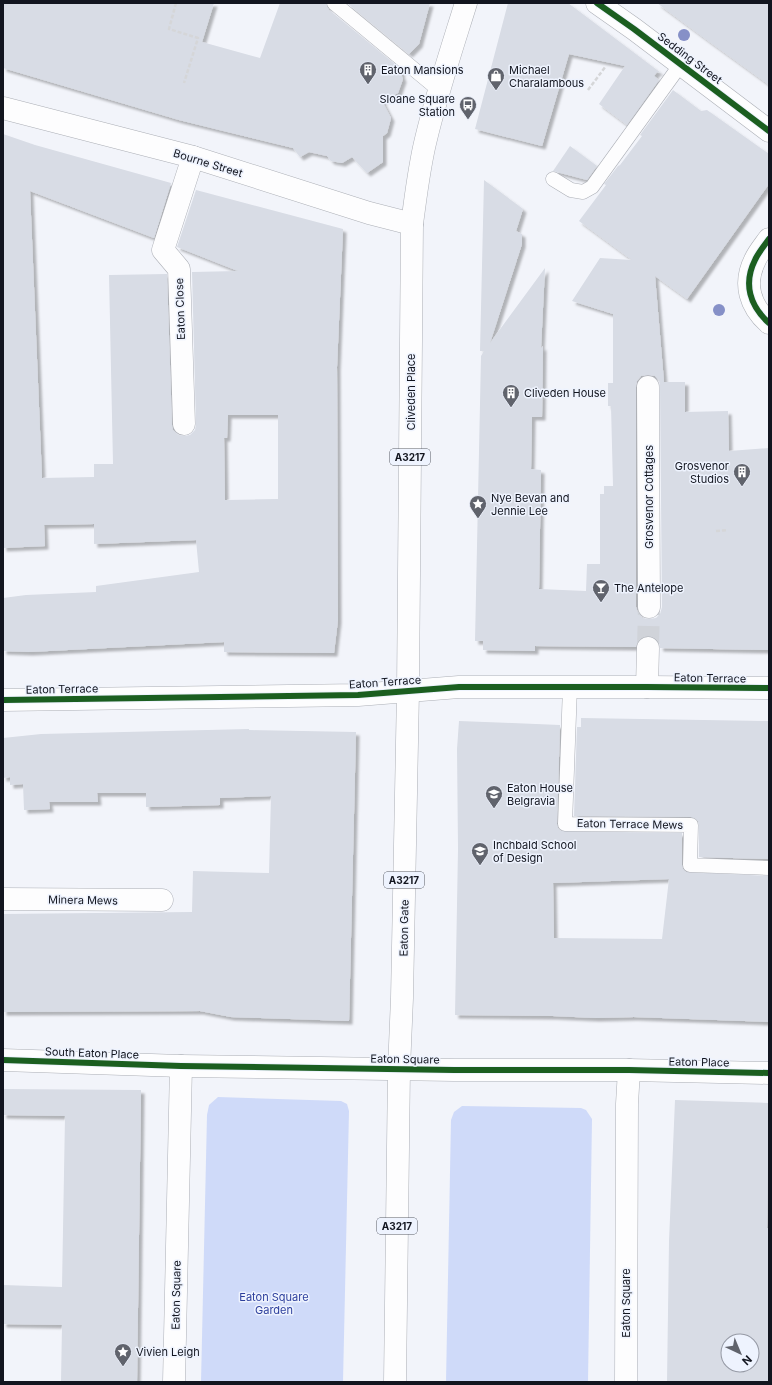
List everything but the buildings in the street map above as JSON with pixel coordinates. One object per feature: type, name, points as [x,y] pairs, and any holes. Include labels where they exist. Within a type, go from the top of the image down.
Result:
[{"type":"street","name":"A3217","points":[[439,90],[466,3]]},
{"type":"street","name":"Sedding Street","points":[[597,3],[634,28],[769,131]]},
{"type":"street","name":"Cliveden Place","points":[[408,691],[412,224],[421,163],[439,90]]},
{"type":"street","name":"Bourne Street","points":[[3,108],[193,157],[369,213],[412,224]]},
{"type":"street","name":"Eaton Close","points":[[184,424],[179,269],[163,250],[193,157]]},
{"type":"street","points":[[769,239],[755,260],[748,280],[751,299],[758,311],[769,323]]},
{"type":"street","name":"Grosvenor Cottages","points":[[648,387],[649,607]]},
{"type":"street","points":[[647,687],[648,648]]},
{"type":"street","name":"Eaton Terrace","points":[[3,700],[350,695],[459,687],[769,688]]},
{"type":"street","name":"Eaton Gate","points":[[399,1069],[408,691]]},
{"type":"street","name":"Minera Mews","points":[[3,899],[162,900]]},
{"type":"street","name":"South Eaton Place","points":[[3,1060],[181,1066]]},
{"type":"street","name":"Eaton Square","points":[[174,1382],[181,1066],[629,1070],[627,1104],[626,1382]]},
{"type":"street","name":"Eaton Square","points":[[395,1382],[399,1069]]},
{"type":"street","name":"Eaton Place","points":[[629,1070],[769,1073]]},
{"type":"lane","points":[[334,3],[439,90]]},
{"type":"lane","points":[[553,179],[571,190],[583,192],[592,187],[681,64]]},
{"type":"lane","name":"Eaton Terrace Mews","points":[[570,687],[564,824],[691,825],[690,865],[769,868]]},
{"type":"path","points":[[176,3],[169,29],[198,38],[184,83]]},
{"type":"path","points":[[588,90],[606,66]]},
{"type":"path","points":[[716,531],[728,530]]},
{"type":"green space","name":"Eaton Square Garden","points":[[218,1097],[341,1101],[347,1104],[349,1111],[343,1382],[201,1382],[207,1115],[209,1105]]},
{"type":"green space","points":[[462,1106],[581,1108],[586,1110],[592,1119],[588,1382],[446,1382],[451,1120],[454,1112]]},
{"type":"tunnel","points":[[648,648],[649,607]]},
{"type":"cycle path","points":[[597,3],[634,29],[769,131]]},
{"type":"cycle path","points":[[769,239],[759,252],[751,269],[749,278],[750,294],[753,302],[762,316],[769,323]]},
{"type":"cycle path","points":[[3,700],[358,695],[459,687],[769,688]]},
{"type":"cycle path","points":[[3,1060],[181,1066],[454,1070],[629,1070],[769,1073]]},
{"type":"place","name":"Eaton Mansions","points":[[368,85]]},
{"type":"place","name":"Michael Charalambous","points":[[496,91]]},
{"type":"place","name":"Sloane Square Station","points":[[468,120]]},
{"type":"place","name":"Cliveden House","points":[[511,408]]},
{"type":"place","name":"Grosvenor Studios","points":[[742,487]]},
{"type":"place","name":"Nye Bevan and Jennie Lee","points":[[478,519]]},
{"type":"place","name":"The Antelope","points":[[601,603]]},
{"type":"place","name":"Eaton House Belgravia","points":[[494,809]]},
{"type":"place","name":"Inchbald School of Design","points":[[480,866]]},
{"type":"place","name":"Vivien Leigh","points":[[123,1367]]}]
